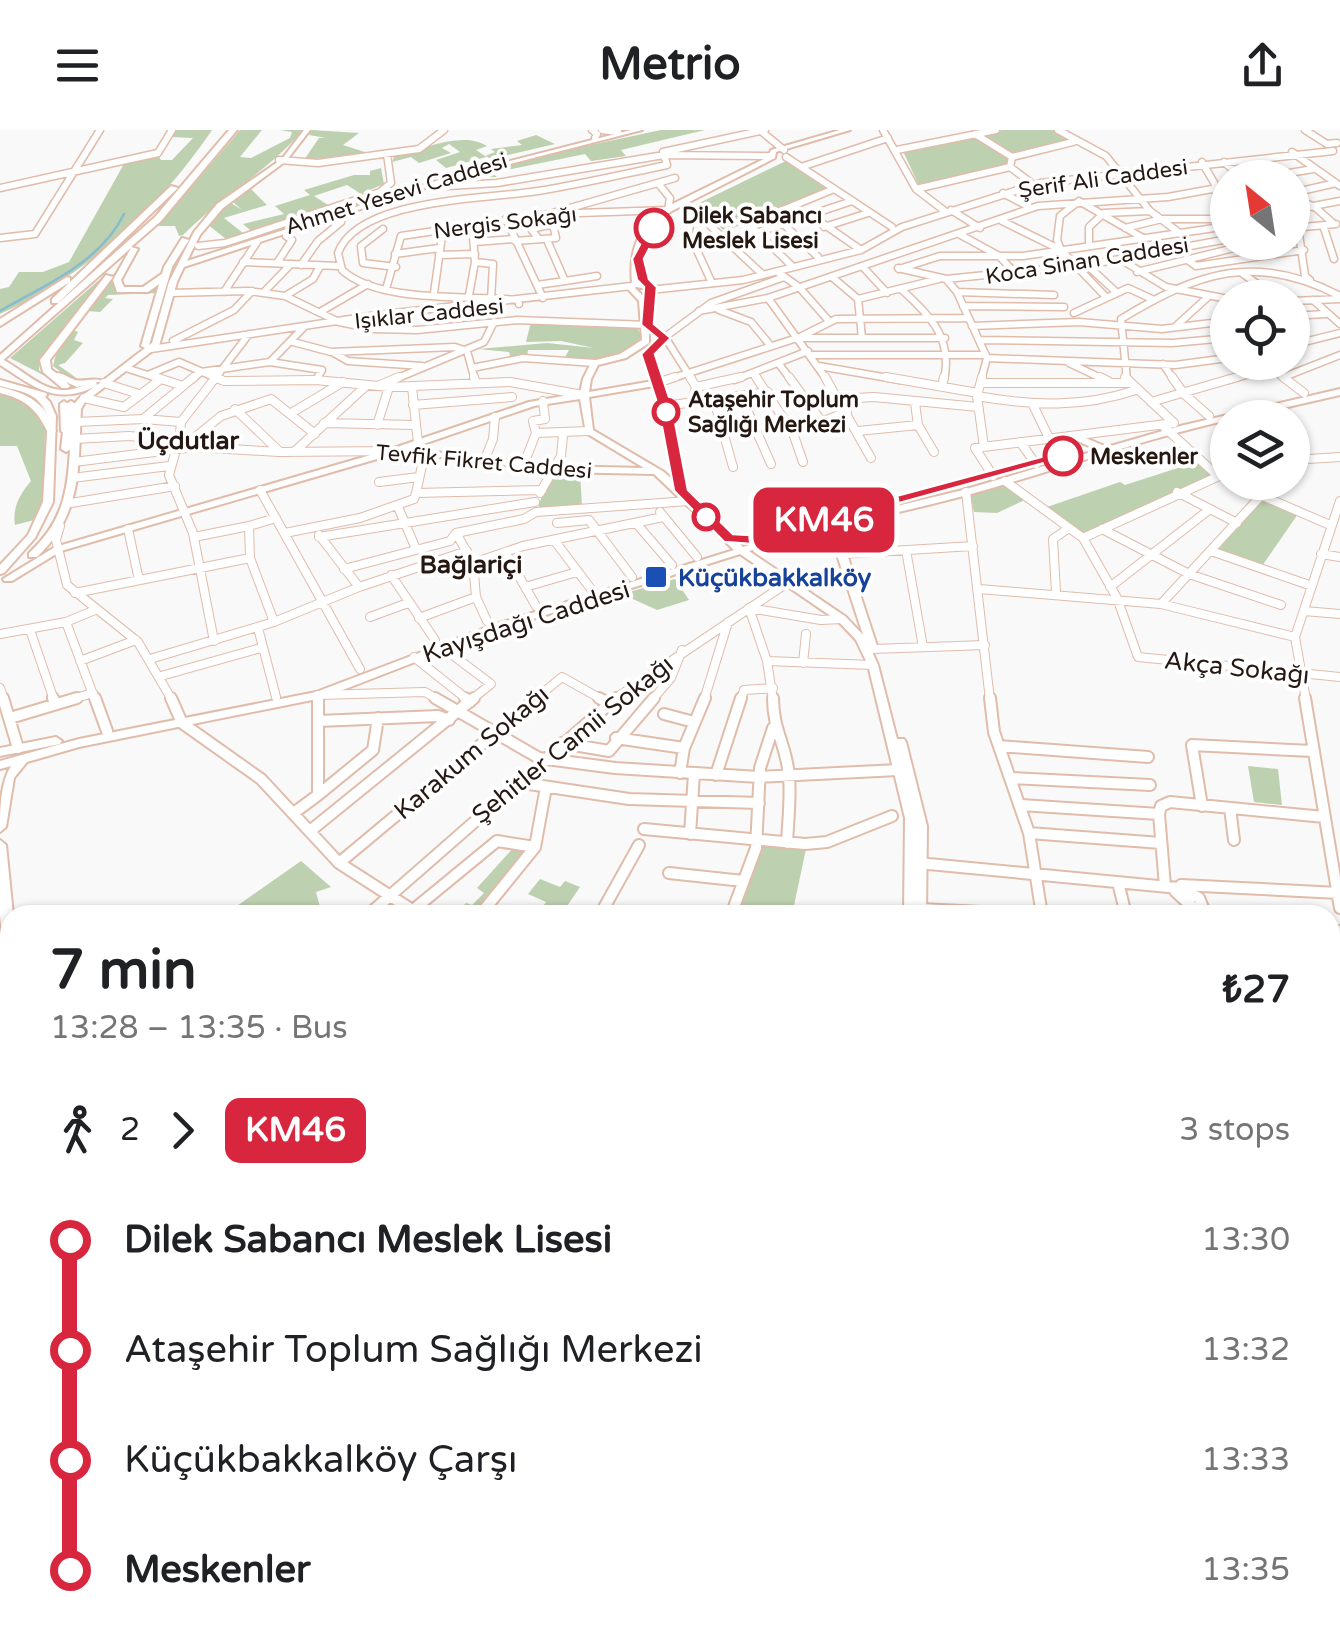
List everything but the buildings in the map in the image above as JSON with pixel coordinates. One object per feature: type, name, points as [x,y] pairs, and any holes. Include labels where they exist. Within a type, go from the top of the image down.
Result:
[{"type":"highway","points":[[1,357],[142,220],[222,130]]},
{"type":"highway","points":[[61,388],[44,363],[232,130]]},
{"type":"highway","points":[[0,324],[51,292],[142,220]]},
{"type":"highway","points":[[1,357],[158,220]]},
{"type":"highway","points":[[136,246],[117,280],[120,290],[145,290],[173,273]]},
{"type":"highway","points":[[0,316],[51,292]]},
{"type":"highway","points":[[72,325],[49,366],[72,383],[98,384]]},
{"type":"highway","points":[[0,386],[36,404],[44,411],[51,430]]},
{"type":"highway","points":[[66,449],[71,406]]},
{"type":"main road","points":[[71,406],[146,345],[173,273],[217,205],[281,160],[305,130]]},
{"type":"main road","name":"Ahmet Yesevi Caddesi","points":[[204,260],[493,166],[639,130]]},
{"type":"main road","points":[[634,351],[646,338],[634,252],[653,220],[779,154],[847,130]]},
{"type":"main road","points":[[641,288],[640,254],[659,220],[690,207],[779,154],[858,130]]},
{"type":"main road","name":"Ahmet Yesevi Caddesi","points":[[173,273],[220,249],[437,178],[593,134],[622,131]]},
{"type":"main road","points":[[478,181],[470,177],[493,166]]},
{"type":"main road","points":[[437,178],[449,182],[478,181]]},
{"type":"main road","points":[[190,246],[194,252],[220,249]]},
{"type":"main road","points":[[173,273],[204,260]]},
{"type":"main road","points":[[173,273],[204,260]]},
{"type":"main road","points":[[0,386],[62,398],[98,384],[162,345],[173,273]]},
{"type":"main road","points":[[645,325],[665,338]]},
{"type":"main road","points":[[646,338],[665,338]]},
{"type":"main road","points":[[648,354],[665,338]]},
{"type":"main road","points":[[648,354],[634,351],[595,363],[587,375],[583,395],[589,431],[655,470],[743,546],[852,623],[873,649],[917,808],[917,905]]},
{"type":"main road","points":[[648,354],[665,406],[681,491]]},
{"type":"main road","points":[[1,357],[54,394],[77,392],[98,384]]},
{"type":"main road","points":[[1,357],[61,388]]},
{"type":"main road","points":[[421,448],[543,401],[657,383]]},
{"type":"main road","name":"Kayışdağı Caddesi","points":[[1169,427],[1304,394],[1338,392]]},
{"type":"main road","name":"Kayışdağı Caddesi","points":[[831,524],[1099,442],[1338,392]]},
{"type":"main road","points":[[0,595],[4,575],[40,525],[48,502],[50,408],[35,394]]},
{"type":"main road","points":[[49,551],[71,502],[76,422],[70,400],[58,404],[51,430]]},
{"type":"main road","points":[[1071,436],[1099,442]]},
{"type":"main road","name":"Kayışdağı Caddesi","points":[[0,765],[10,752],[318,695],[414,658],[488,621],[721,550],[1005,481],[1099,442]]},
{"type":"main road","name":"Tevfik Fikret Caddesi","points":[[394,451],[421,448],[556,468],[655,470]]},
{"type":"main road","points":[[66,449],[62,537],[92,539]]},
{"type":"main road","points":[[4,575],[49,551],[394,451]]},
{"type":"main road","points":[[655,470],[674,458]]},
{"type":"main road","points":[[655,470],[676,471]]},
{"type":"main road","points":[[831,524],[860,612]]},
{"type":"main road","points":[[29,540],[26,547],[49,551]]},
{"type":"main road","name":"Kayışdağı Caddesi","points":[[10,752],[180,720],[309,690],[360,669],[743,546]]},
{"type":"main road","points":[[852,623],[860,612]]},
{"type":"main road","points":[[860,612],[852,623],[872,665],[909,812],[917,862]]},
{"type":"main road","points":[[0,827],[10,752]]},
{"type":"main road","points":[[0,844],[6,905]]},
{"type":"street","points":[[0,238],[35,234],[100,130]]},
{"type":"street","points":[[0,186],[161,152],[172,130]]},
{"type":"street","points":[[281,160],[307,164],[387,154],[419,148],[444,130]]},
{"type":"street","points":[[602,130],[622,131]]},
{"type":"street","points":[[883,130],[916,189],[980,228]]},
{"type":"street","points":[[896,150],[996,130]]},
{"type":"street","points":[[1058,130],[1073,142],[1106,156],[1150,211],[1196,244]]},
{"type":"street","points":[[1308,130],[1334,147]]},
{"type":"street","points":[[449,182],[497,182],[664,154],[763,131],[779,154],[892,227]]},
{"type":"street","points":[[975,134],[1012,157],[1073,142]]},
{"type":"street","points":[[801,167],[888,138]]},
{"type":"street","name":"Şerif Ali Caddesi","points":[[1239,160],[1334,147]]},
{"type":"street","points":[[1293,153],[1338,184]]},
{"type":"street","name":"Şerif Ali Caddesi","points":[[641,288],[761,273],[856,249],[892,227],[1050,181],[1293,153]]},
{"type":"street","points":[[190,246],[239,238],[380,192],[391,182],[387,154]]},
{"type":"street","points":[[478,181],[664,154],[779,154]]},
{"type":"street","points":[[518,302],[368,284],[344,274],[338,266],[342,242],[371,222],[411,209],[666,164],[664,154]]},
{"type":"street","points":[[1010,168],[1012,157]]},
{"type":"street","name":"Şerif Ali Caddesi","points":[[1203,164],[1210,163]]},
{"type":"street","points":[[603,164],[579,178],[603,211]]},
{"type":"street","points":[[1203,164],[1210,176]]},
{"type":"street","points":[[916,189],[1010,168],[1030,182]]},
{"type":"street","points":[[1310,169],[1314,168]]},
{"type":"street","name":"Şerif Ali Caddesi","points":[[641,288],[781,275],[1030,182],[1121,173]]},
{"type":"street","points":[[475,242],[558,235],[549,214],[676,178]]},
{"type":"street","points":[[658,183],[670,198],[668,210]]},
{"type":"street","points":[[1310,190],[1338,184]]},
{"type":"street","points":[[818,258],[772,214],[834,189]]},
{"type":"street","points":[[699,310],[718,310],[768,298],[1032,208],[1078,201],[1143,200],[1210,189]]},
{"type":"street","points":[[1002,193],[1032,208]]},
{"type":"street","points":[[614,194],[633,210]]},
{"type":"street","points":[[791,265],[755,229],[812,216],[852,201]]},
{"type":"street","points":[[1078,201],[1124,229],[1167,248]]},
{"type":"street","points":[[1078,201],[1060,216],[1056,240],[1075,266],[1106,296]]},
{"type":"street","points":[[1310,206],[1340,201]]},
{"type":"street","points":[[1310,206],[1337,224]]},
{"type":"street","points":[[690,207],[761,273]]},
{"type":"street","points":[[690,207],[689,233],[711,282]]},
{"type":"street","name":"Nergis Sokağı","points":[[386,289],[396,267],[394,246],[401,236],[549,214],[668,210]]},
{"type":"street","points":[[1089,246],[1089,227],[1100,215],[1111,210],[1150,211]]},
{"type":"street","points":[[824,227],[868,213]]},
{"type":"street","points":[[301,265],[318,241],[341,222],[332,216]]},
{"type":"street","points":[[812,216],[879,262],[943,279],[956,292],[986,356],[977,395],[979,447],[993,476]]},
{"type":"street","points":[[506,219],[543,298]]},
{"type":"street","points":[[1124,229],[1162,220],[1210,222]]},
{"type":"street","points":[[1002,221],[1061,250]]},
{"type":"street","points":[[371,222],[401,236]]},
{"type":"street","points":[[469,295],[475,258],[472,224]]},
{"type":"street","points":[[553,224],[533,227],[565,281]]},
{"type":"street","points":[[1310,226],[1337,224]]},
{"type":"street","points":[[1323,225],[1334,259]]},
{"type":"street","points":[[899,268],[940,256],[1061,250],[1210,227]]},
{"type":"street","points":[[383,229],[361,246],[364,263],[396,267]]},
{"type":"street","points":[[434,293],[442,229]]},
{"type":"street","points":[[959,234],[999,256],[1015,272]]},
{"type":"street","points":[[277,263],[292,240],[286,236]]},
{"type":"street","name":"Koca Sinan Caddesi","points":[[943,279],[1088,265],[1210,241]]},
{"type":"street","points":[[224,292],[257,242]]},
{"type":"street","points":[[395,254],[439,251],[493,264],[494,297],[487,304]]},
{"type":"street","points":[[1137,272],[1210,252]]},
{"type":"street","points":[[1120,258],[1137,272],[1208,296]]},
{"type":"street","points":[[1186,259],[1196,266],[1225,260]]},
{"type":"street","points":[[1255,260],[1268,270]]},
{"type":"street","points":[[1304,260],[1305,276],[1340,297]]},
{"type":"street","points":[[243,262],[338,266]]},
{"type":"street","points":[[264,292],[290,264]]},
{"type":"street","points":[[1088,265],[1116,292]]},
{"type":"street","points":[[284,296],[313,279],[320,266]]},
{"type":"street","points":[[864,266],[887,293]]},
{"type":"street","points":[[1040,270],[1064,308]]},
{"type":"street","points":[[1210,470],[1169,427],[1152,402],[1128,383],[1121,319],[1175,288],[1243,274],[1268,270],[1311,281]]},
{"type":"street","points":[[173,273],[224,292],[284,296],[339,322],[417,330],[494,322],[645,325]]},
{"type":"street","points":[[1243,274],[1252,280]]},
{"type":"street","points":[[692,403],[696,387],[665,338],[677,333],[699,310],[781,275],[799,287],[828,320]]},
{"type":"street","points":[[537,286],[596,276]]},
{"type":"street","points":[[832,277],[858,299],[862,338]]},
{"type":"street","points":[[858,299],[943,279]]},
{"type":"street","points":[[320,312],[368,284]]},
{"type":"street","name":"Işıklar Caddesi","points":[[162,345],[641,288]]},
{"type":"street","name":"Işıklar Caddesi","points":[[360,323],[641,288]]},
{"type":"street","points":[[1074,313],[1130,288],[1152,299]]},
{"type":"street","points":[[902,290],[945,338],[949,354],[942,387]]},
{"type":"street","points":[[162,345],[234,310],[252,291]]},
{"type":"street","points":[[956,292],[1054,295]]},
{"type":"street","points":[[1173,328],[1208,296]]},
{"type":"street","points":[[1310,300],[1340,297]]},
{"type":"street","points":[[768,298],[819,366],[871,458]]},
{"type":"street","points":[[1313,300],[1340,324]]},
{"type":"street","points":[[734,306],[770,345]]},
{"type":"street","points":[[963,306],[1064,308],[1074,313],[1079,322]]},
{"type":"street","points":[[718,310],[751,322]]},
{"type":"street","points":[[1310,315],[1325,314]]},
{"type":"street","points":[[798,338],[828,320],[859,316],[1173,328],[1208,322]]},
{"type":"street","points":[[384,386],[484,342],[494,322]]},
{"type":"street","points":[[270,362],[304,327]]},
{"type":"street","points":[[1310,339],[1340,333]]},
{"type":"street","points":[[191,445],[180,434],[181,422],[249,334]]},
{"type":"street","points":[[657,383],[798,338],[945,338]]},
{"type":"street","points":[[980,340],[1125,343],[1210,339]]},
{"type":"street","points":[[293,342],[348,361],[430,366]]},
{"type":"street","points":[[331,352],[407,346],[467,351]]},
{"type":"street","points":[[467,351],[476,383]]},
{"type":"street","points":[[696,387],[754,374],[810,353],[949,354],[1163,364],[1210,360]]},
{"type":"street","points":[[1310,367],[1340,355]]},
{"type":"street","points":[[472,368],[523,358],[595,363]]},
{"type":"street","points":[[1064,360],[1114,383]]},
{"type":"street","points":[[148,374],[180,362],[214,380],[316,380],[412,387],[510,382],[583,395]]},
{"type":"street","points":[[142,419],[201,372],[270,362],[322,370],[316,380]]},
{"type":"street","points":[[779,364],[822,422]]},
{"type":"street","points":[[1163,364],[1184,394],[1209,416]]},
{"type":"street","points":[[819,366],[1034,408],[1077,407],[1136,390]]},
{"type":"street","points":[[126,368],[184,386]]},
{"type":"street","points":[[754,374],[793,433],[803,462]]},
{"type":"street","points":[[124,407],[161,379]]},
{"type":"street","points":[[1152,402],[1224,380]]},
{"type":"street","points":[[1288,380],[1304,394]]},
{"type":"street","points":[[898,400],[906,381]]},
{"type":"street","points":[[292,412],[343,382]]},
{"type":"street","points":[[510,382],[512,410]]},
{"type":"street","points":[[982,383],[1128,383]]},
{"type":"street","points":[[98,384],[139,394]]},
{"type":"street","points":[[294,452],[367,385]]},
{"type":"street","points":[[377,425],[384,386]]},
{"type":"street","points":[[284,533],[398,507],[414,499],[421,448],[412,387]]},
{"type":"street","points":[[665,406],[768,392]]},
{"type":"street","points":[[741,396],[770,464]]},
{"type":"street","points":[[839,399],[864,396],[915,404],[978,407]]},
{"type":"street","points":[[413,406],[512,397]]},
{"type":"street","points":[[84,398],[152,412]]},
{"type":"street","points":[[191,445],[210,422],[258,400],[278,400],[315,434]]},
{"type":"street","points":[[714,400],[733,467]]},
{"type":"street","points":[[524,464],[536,433],[534,421],[545,419],[543,401]]},
{"type":"street","points":[[915,404],[918,425],[934,452]]},
{"type":"street","points":[[1034,408],[1053,438]]},
{"type":"street","points":[[236,409],[280,452]]},
{"type":"street","points":[[793,433],[847,412]]},
{"type":"street","points":[[486,460],[495,417]]},
{"type":"street","points":[[76,422],[181,422]]},
{"type":"street","points":[[324,423],[415,425]]},
{"type":"street","points":[[858,431],[918,425]]},
{"type":"street","points":[[536,433],[564,435],[589,431]]},
{"type":"street","points":[[344,569],[450,542],[456,534],[524,519],[556,468],[564,435]]},
{"type":"street","points":[[75,438],[144,436],[191,445]]},
{"type":"street","points":[[979,447],[1071,436]]},
{"type":"street","points":[[1020,442],[1036,464]]},
{"type":"street","name":"Tevfik Fikret Caddesi","points":[[74,462],[191,445],[280,452],[394,451]]},
{"type":"street","points":[[176,450],[168,466],[194,537],[214,641]]},
{"type":"street","points":[[1310,459],[1340,458]]},
{"type":"street","points":[[72,478],[168,466]]},
{"type":"street","points":[[379,482],[419,477]]},
{"type":"street","points":[[1082,538],[1210,477]]},
{"type":"street","points":[[1005,481],[1082,538],[1117,598]]},
{"type":"street","points":[[71,502],[175,486]]},
{"type":"street","points":[[260,490],[326,601],[360,669]]},
{"type":"street","points":[[416,493],[542,490]]},
{"type":"street","points":[[966,492],[989,698],[999,746],[1030,833],[1043,905]]},
{"type":"street","points":[[1177,492],[1237,522]]},
{"type":"street","points":[[1161,604],[1257,500]]},
{"type":"street","points":[[1264,500],[1330,525]]},
{"type":"street","points":[[320,536],[535,507],[690,502]]},
{"type":"street","points":[[655,504],[697,558]]},
{"type":"street","points":[[917,862],[1165,886],[1338,893],[1295,637],[1339,504]]},
{"type":"street","points":[[398,507],[416,549]]},
{"type":"street","points":[[1110,587],[1210,509]]},
{"type":"street","points":[[473,563],[523,546],[664,516]]},
{"type":"street","points":[[194,537],[276,518]]},
{"type":"street","points":[[523,546],[524,519]]},
{"type":"street","points":[[558,523],[586,519],[632,578]]},
{"type":"street","points":[[636,522],[672,565]]},
{"type":"street","points":[[249,526],[250,558],[274,622]]},
{"type":"street","points":[[313,526],[359,586]]},
{"type":"street","points":[[128,528],[138,580]]},
{"type":"street","points":[[1056,592],[1053,539],[1069,528]]},
{"type":"street","points":[[1102,529],[1189,574],[1282,605]]},
{"type":"street","points":[[456,534],[473,563],[476,597],[488,621]]},
{"type":"street","points":[[554,540],[591,589]]},
{"type":"street","points":[[842,554],[973,546]]},
{"type":"street","points":[[906,550],[923,647]]},
{"type":"street","points":[[49,551],[74,593],[136,640],[161,676],[180,720],[261,778],[339,863],[406,905]]},
{"type":"street","points":[[150,659],[258,628],[359,586],[467,551]]},
{"type":"street","points":[[1211,551],[1312,586]]},
{"type":"street","points":[[504,552],[536,606]]},
{"type":"street","points":[[1322,554],[1340,557]]},
{"type":"street","points":[[74,593],[250,558]]},
{"type":"street","points":[[525,587],[578,572]]},
{"type":"street","points":[[310,830],[492,684],[438,644],[391,575]]},
{"type":"street","name":"Şehitler Camii Sokağı","points":[[379,905],[608,704],[790,580]]},
{"type":"street","points":[[979,589],[1056,592],[1161,604],[1295,637]]},
{"type":"street","points":[[419,618],[476,597]]},
{"type":"street","name":"Akça Sokağı","points":[[1117,598],[1138,657],[1340,677]]},
{"type":"street","points":[[370,617],[408,603]]},
{"type":"street","points":[[735,905],[758,840],[759,778],[764,741],[773,728],[773,688],[749,608],[852,623]]},
{"type":"street","points":[[0,634],[66,622],[95,610]]},
{"type":"street","points":[[1304,612],[1340,614]]},
{"type":"street","points":[[680,773],[684,748],[712,680],[728,620]]},
{"type":"street","points":[[66,622],[107,731]]},
{"type":"street","points":[[258,628],[276,697]]},
{"type":"street","points":[[30,630],[55,704]]},
{"type":"street","points":[[803,662],[806,634]]},
{"type":"street","points":[[80,662],[136,640]]},
{"type":"street","points":[[873,649],[984,645]]},
{"type":"street","points":[[161,676],[261,648]]},
{"type":"street","points":[[562,744],[606,751],[671,678],[682,650]]},
{"type":"street","points":[[414,658],[470,702]]},
{"type":"street","points":[[766,661],[872,665]]},
{"type":"street","name":"Karakum Sokağı","points":[[339,863],[562,677],[608,704]]},
{"type":"street","points":[[0,688],[10,718],[10,752]]},
{"type":"street","points":[[716,775],[744,690],[773,688]]},
{"type":"street","points":[[318,795],[318,695],[425,692],[453,717],[544,759],[759,778],[898,770]]},
{"type":"street","points":[[10,718],[94,694]]},
{"type":"street","points":[[664,714],[694,722]]},
{"type":"street","points":[[204,738],[205,728],[214,717]]},
{"type":"street","points":[[318,721],[453,717]]},
{"type":"street","points":[[295,812],[373,750],[378,718]]},
{"type":"street","points":[[773,728],[783,742],[789,778],[787,843]]},
{"type":"street","points":[[616,738],[684,748]]},
{"type":"street","points":[[1202,806],[1192,744],[1312,751]]},
{"type":"street","points":[[999,746],[1148,757]]},
{"type":"street","points":[[690,834],[694,774]]},
{"type":"street","points":[[1011,778],[1150,786]]},
{"type":"street","points":[[516,782],[692,802],[759,803]]},
{"type":"street","points":[[488,905],[535,847],[546,787]]},
{"type":"street","points":[[1165,886],[1159,814],[1162,806],[1170,802],[1324,817]]},
{"type":"street","points":[[1021,805],[1159,814]]},
{"type":"street","points":[[1230,808],[1234,840]]},
{"type":"street","points":[[644,829],[787,843],[827,842],[909,812]]},
{"type":"street","points":[[1030,833],[1161,843]]},
{"type":"street","points":[[426,905],[497,841],[535,847]]},
{"type":"street","points":[[605,905],[639,844]]},
{"type":"street","points":[[669,873],[743,881]]},
{"type":"street","points":[[1118,882],[1124,905]]},
{"type":"street","points":[[1165,886],[1194,905]]},
{"type":"green space","points":[[175,130],[212,130],[169,186],[118,237],[62,280],[0,314],[0,289],[9,287],[19,272],[43,272],[69,262],[125,162],[158,155],[161,160],[172,160],[193,138],[171,137]]},
{"type":"green space","points":[[240,130],[262,130],[240,157],[251,158],[290,138],[292,132],[280,130],[303,130],[183,235],[179,236],[175,226],[158,226]]},
{"type":"green space","points":[[312,130],[359,133],[343,145],[368,153],[304,160],[319,138],[326,138],[309,135]]},
{"type":"green space","points":[[661,130],[705,130],[621,150],[626,156],[591,161],[585,154],[492,173],[497,177],[473,177],[501,164]]},
{"type":"green space","points":[[1002,130],[1055,130],[1069,141],[1013,155],[981,135]]},
{"type":"green space","points":[[536,135],[555,144],[491,159],[486,156],[446,168],[436,160],[460,152],[449,144],[442,148],[451,153],[419,163],[411,157],[392,162],[395,155],[454,140],[487,146],[476,150],[485,156],[495,152],[491,149],[522,145],[517,141]]},
{"type":"green space","points":[[974,136],[1005,155],[1011,163],[1009,167],[919,186],[903,151]]},
{"type":"green space","points":[[788,160],[832,190],[725,231],[693,206]]},
{"type":"green space","points":[[381,168],[384,184],[355,196],[358,192],[347,185],[314,196],[328,205],[251,231],[243,224],[284,214],[275,206],[310,195],[304,190],[354,175],[370,175],[370,171]]},
{"type":"green space","points":[[251,189],[267,205],[224,218],[243,233],[226,239],[207,224],[231,203],[242,210],[233,202]]},
{"type":"green space","points":[[118,269],[113,286],[117,291],[137,293],[158,286],[156,293],[108,295],[105,298],[113,299],[100,312],[87,311],[73,330],[78,332],[74,340],[83,343],[65,363],[58,365],[82,382],[73,381],[53,366],[57,353],[80,314]]},
{"type":"green space","points":[[107,273],[40,361],[39,370],[47,377],[10,358]]},
{"type":"green space","points":[[531,322],[637,326],[642,338],[627,352],[596,359],[564,359],[569,350],[528,350],[527,357],[511,359],[509,352],[478,349],[547,343],[594,348],[561,341],[526,342]]},
{"type":"green space","points":[[0,392],[27,403],[45,423],[44,499],[38,519],[15,525],[18,502],[31,481],[17,446],[0,446]]},
{"type":"green space","points":[[1192,455],[1210,471],[1210,476],[1084,534],[1047,507],[1187,465],[1184,462]]},
{"type":"green space","points":[[555,471],[580,471],[582,507],[539,511]]},
{"type":"green space","points":[[1007,483],[1029,498],[997,513],[974,512],[970,494]]},
{"type":"green space","points":[[1260,500],[1298,514],[1262,566],[1217,551]]},
{"type":"green space","points":[[675,579],[689,600],[657,610],[622,594]]},
{"type":"green space","points":[[1248,766],[1278,769],[1282,805],[1254,802]]},
{"type":"green space","points":[[760,843],[806,849],[794,905],[738,905]]},
{"type":"green space","points":[[516,845],[535,847],[490,905],[472,905],[484,893],[477,888]]},
{"type":"green space","points":[[301,861],[331,887],[316,892],[319,905],[238,905]]},
{"type":"green space","points":[[540,879],[560,887],[565,881],[580,887],[568,905],[544,905],[546,902],[528,894]]},
{"type":"waterway","points":[[0,311],[86,259],[114,231],[124,214]]},
{"type":"bus line","name":"KM46","points":[[654,228],[638,259],[643,280],[651,287],[648,325],[665,338],[654,344],[648,354],[665,406],[676,471],[681,491],[729,538],[751,540],[1063,456]]},
{"type":"place","name":"Dilek Sabancı Meslek Lisesi","points":[[654,228]]},
{"type":"place","name":"Ataşehir Toplum Sağlığı Merkezi","points":[[666,412]]},
{"type":"place","name":"Meskenler","points":[[1063,456]]},
{"type":"place","name":"Küçükbakkalköy","points":[[656,577]]},
{"type":"district","name":"Üçdutlar","points":[[188,440]]},
{"type":"district","name":"Bağlariçi","points":[[471,564]]}]
